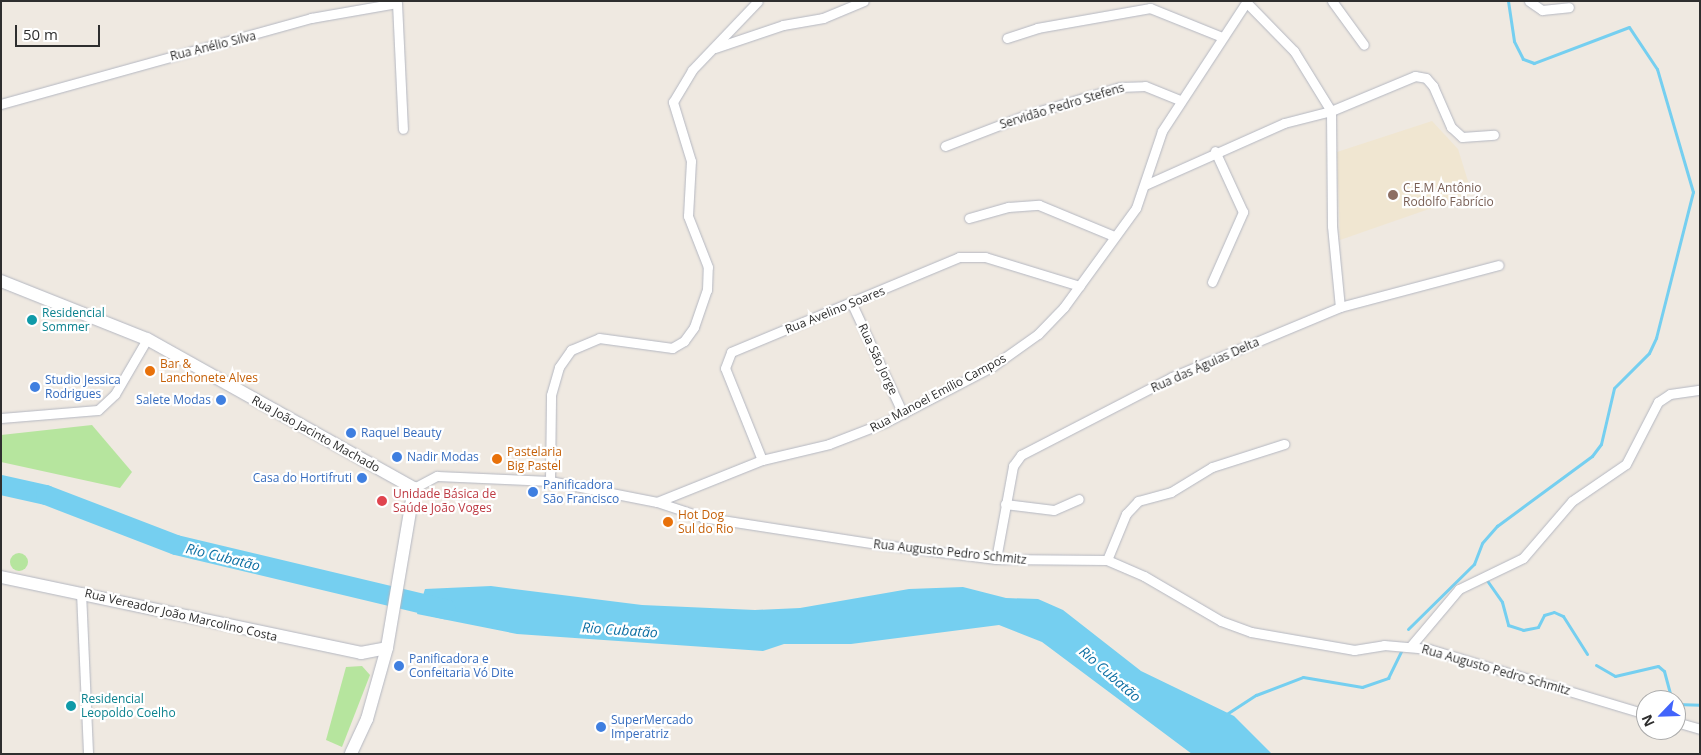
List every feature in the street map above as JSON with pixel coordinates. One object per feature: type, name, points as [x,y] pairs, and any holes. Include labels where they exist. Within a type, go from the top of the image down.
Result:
[{"type":"main road","name":"Rua João Jacinto Machado","points":[[1,281],[147,339],[414,488]]},
{"type":"main road","points":[[351,754],[381,671],[404,560],[414,488]]},
{"type":"main road","name":"Rua Vereador João Marcolino Costa","points":[[1,577],[81,592],[236,630],[361,653],[387,643]]},
{"type":"main road","points":[[361,653],[381,671]]},
{"type":"street","points":[[550,481],[552,396],[559,368],[571,350],[599,338],[672,348],[684,341],[694,327],[707,290],[708,267],[688,216],[690,161],[673,102],[692,70],[758,1]]},
{"type":"street","points":[[715,48],[783,25],[823,18],[864,1]]},
{"type":"street","points":[[1246,1],[1294,52],[1331,111],[1332,240],[1340,307]]},
{"type":"street","name":"Rua Manoel Emílio Campos","points":[[657,502],[762,460],[844,439],[903,414],[1009,356],[1055,318],[1136,208],[1162,131],[1180,100],[1246,1]]},
{"type":"street","points":[[1332,1],[1364,45]]},
{"type":"street","points":[[1530,1],[1542,10],[1569,7]]},
{"type":"street","name":"Rua Anélio Silva","points":[[1,104],[311,18],[397,3],[403,129]]},
{"type":"street","points":[[1007,38],[1038,28],[1150,8],[1222,37]]},
{"type":"street","points":[[1145,185],[1215,151],[1284,123],[1331,111],[1415,76],[1426,78],[1433,86],[1451,127],[1462,137],[1494,135]]},
{"type":"street","name":"Servidão Pedro Stefens","points":[[945,146],[1023,116],[1120,87],[1144,86],[1180,100]]},
{"type":"street","points":[[1212,282],[1243,212],[1215,151]]},
{"type":"street","points":[[969,218],[1008,208],[1039,206],[1114,236]]},
{"type":"street","name":"Rua Avelino Soares","points":[[762,460],[725,368],[726,357],[959,257],[985,256],[1080,286]]},
{"type":"street","name":"Rua das Águias Delta","points":[[996,559],[1013,466],[1021,455],[1172,377],[1340,307],[1499,265]]},
{"type":"street","name":"Rua São Jorge","points":[[852,304],[903,414]]},
{"type":"street","points":[[1,418],[98,410],[116,394],[147,339]]},
{"type":"street","points":[[1410,647],[1458,589],[1523,558],[1566,507],[1626,464],[1658,402],[1670,394],[1700,390]]},
{"type":"street","points":[[1107,560],[1126,514],[1138,502],[1171,492],[1212,467],[1284,444]]},
{"type":"street","name":"Rua Augusto Pedro Schmitz","points":[[414,488],[437,476],[550,481],[657,502],[702,517],[996,559],[1107,560],[1144,576],[1220,621],[1251,632],[1354,650],[1384,644],[1452,655],[1636,711]]},
{"type":"street","points":[[1005,504],[1054,510],[1079,499]]},
{"type":"street","points":[[81,592],[88,754]]},
{"type":"street","points":[[1686,725],[1700,729]]},
{"type":"shaded area","points":[[1432,121],[1458,149],[1472,194],[1340,240],[1337,152]]},
{"type":"green space","points":[[92,425],[132,472],[120,488],[1,462],[1,435]]},
{"type":"green space","points":[[19,553],[25,556],[28,562],[25,568],[19,571],[13,568],[10,562],[13,556]]},
{"type":"green space","points":[[362,666],[370,675],[342,747],[326,740],[346,667]]},
{"type":"water","points":[[491,586],[642,605],[755,610],[800,608],[909,589],[963,587],[1006,598],[1038,599],[1063,610],[1141,671],[1234,716],[1272,754],[1192,754],[1042,642],[999,625],[851,644],[784,644],[763,651],[517,634],[417,614],[425,589]]},
{"type":"waterway","points":[[1408,629],[1474,564],[1482,543],[1497,526],[1592,456],[1601,444],[1614,388],[1649,353],[1656,338],[1693,192],[1657,69],[1629,27],[1534,63],[1523,59],[1514,41],[1508,1]]},
{"type":"waterway","name":"Rio Cubatão","points":[[1,485],[46,495],[176,545],[445,609]]},
{"type":"waterway","points":[[1486,579],[1502,602],[1508,625],[1523,630],[1538,627],[1544,615],[1554,612],[1563,616],[1587,654]]},
{"type":"waterway","points":[[1225,715],[1256,695],[1303,677],[1362,687],[1388,678],[1401,651]]},
{"type":"waterway","points":[[1596,665],[1615,676],[1658,666],[1664,671],[1669,690]]},
{"type":"waterway","points":[[1686,704],[1700,705]]},
{"type":"place","name":"C.E.M Antônio Rodolfo Fabrício","points":[[1393,195]]},
{"type":"place","name":"Residencial Sommer","points":[[32,320]]},
{"type":"place","name":"Bar & Lanchonete Alves","points":[[150,371]]},
{"type":"place","name":"Studio Jessica Rodrigues","points":[[35,387]]},
{"type":"place","name":"Salete Modas","points":[[221,400]]},
{"type":"place","name":"Raquel Beauty","points":[[351,433]]},
{"type":"place","name":"Nadir Modas","points":[[397,457]]},
{"type":"place","name":"Pastelaria Big Pastel","points":[[497,459]]},
{"type":"place","name":"Casa do Hortifruti","points":[[362,478]]},
{"type":"place","name":"Panificadora São Francisco","points":[[533,492]]},
{"type":"place","name":"Unidade Básica de Saúde João Voges","points":[[382,501]]},
{"type":"place","name":"Hot Dog Sul do Rio","points":[[668,522]]},
{"type":"place","name":"Panificadora e Confeitaria Vó Dite","points":[[399,666]]},
{"type":"place","name":"Residencial Leopoldo Coelho","points":[[71,706]]},
{"type":"place","name":"SuperMercado Imperatriz","points":[[601,727]]}]
